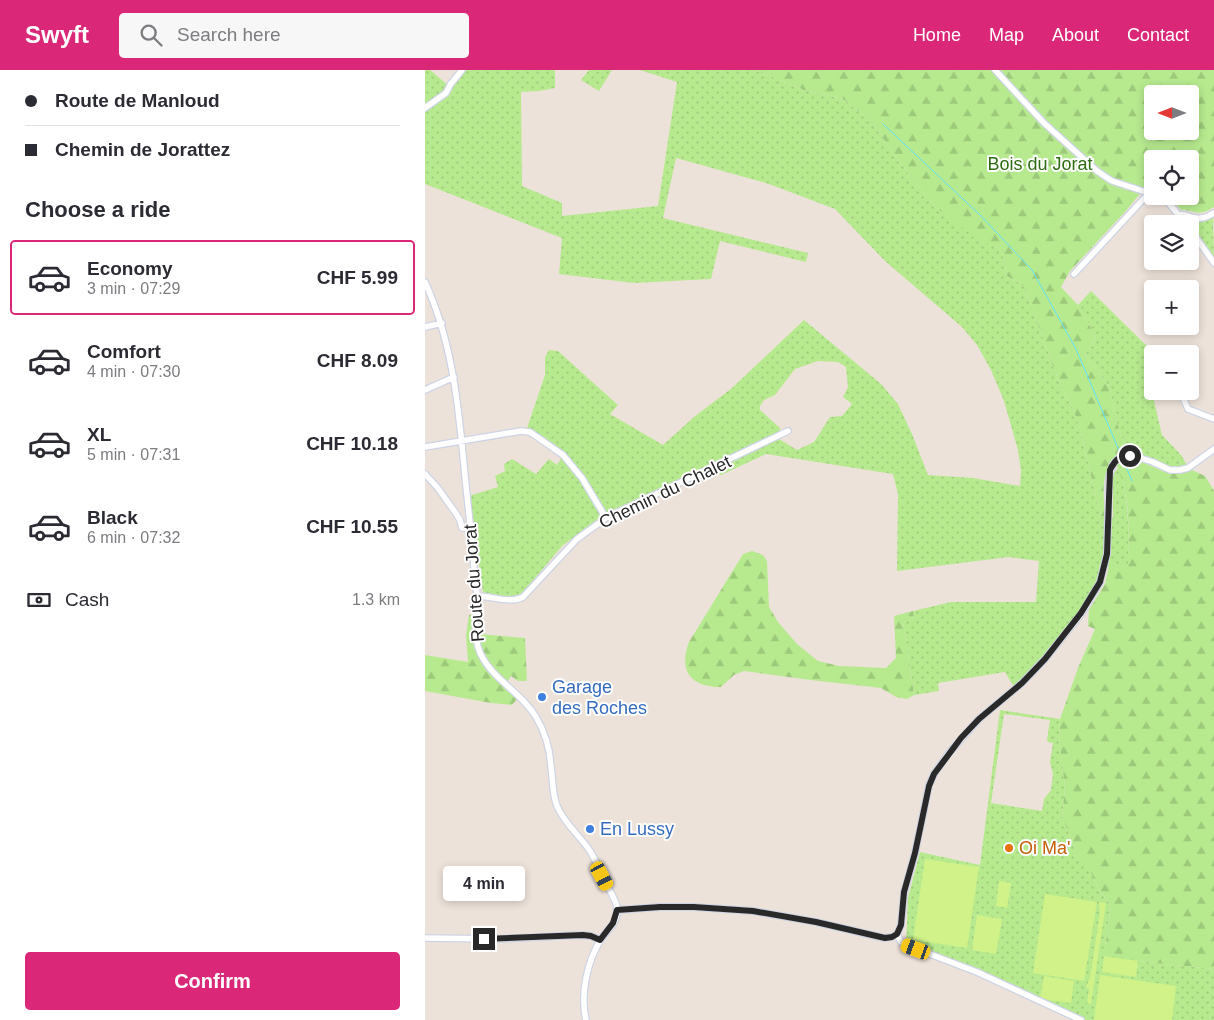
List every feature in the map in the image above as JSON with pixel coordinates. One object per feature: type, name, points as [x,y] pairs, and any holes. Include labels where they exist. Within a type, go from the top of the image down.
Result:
[{"type":"street","points":[[425,108],[446,93],[462,70]]},
{"type":"street","points":[[995,70],[1044,123],[1097,171],[1112,181],[1144,192]]},
{"type":"street","points":[[1073,274],[1144,201]]},
{"type":"street","points":[[1171,205],[1179,214],[1200,219],[1214,213]]},
{"type":"street","points":[[1199,242],[1214,263]]},
{"type":"street","name":"Route du Jorat","points":[[425,282],[442,323],[454,377],[477,596],[476,636],[482,656],[495,674],[523,701],[536,717],[546,740],[557,805],[565,820],[593,856],[617,910]]},
{"type":"street","points":[[425,327],[442,323]]},
{"type":"street","points":[[425,390],[454,377]]},
{"type":"street","points":[[1184,400],[1188,409],[1214,419]]},
{"type":"street","points":[[425,447],[521,431],[530,432],[563,455],[572,464],[606,518]]},
{"type":"street","name":"Chemin du Chalet","points":[[477,596],[491,596],[512,600],[523,597],[577,539],[606,518],[788,431]]},
{"type":"street","points":[[586,1020],[583,1004],[584,985],[600,940],[613,923],[617,910],[660,907],[721,908],[753,911],[816,922],[885,938],[897,934],[901,925],[904,892],[915,853],[929,786],[934,774],[961,738],[979,719],[1022,683],[1045,659],[1086,607],[1100,582],[1107,554],[1109,477],[1114,462],[1127,456],[1145,459],[1175,471],[1188,468],[1214,449]]},
{"type":"street","points":[[425,474],[455,512],[462,528],[471,529]]},
{"type":"street","points":[[897,934],[901,942],[906,945],[977,972],[1081,1020]]},
{"type":"street","points":[[425,938],[499,939],[583,935],[600,940]]},
{"type":"green space","points":[[425,70],[430,70],[450,87],[466,70],[555,70],[555,88],[521,92],[522,186],[562,203],[562,216],[658,206],[677,82],[640,70],[755,70],[804,90],[843,99],[870,120],[935,207],[968,231],[1002,251],[1007,276],[1024,286],[1059,382],[1071,404],[1080,428],[1101,518],[1113,518],[1113,478],[1114,472],[1119,468],[1127,504],[1128,565],[1104,567],[1100,582],[1063,637],[1015,689],[1005,672],[938,683],[939,691],[914,695],[903,622],[914,619],[913,611],[951,602],[1036,602],[1039,561],[1009,557],[897,571],[898,494],[893,474],[766,454],[721,475],[704,468],[604,514],[562,546],[517,597],[512,598],[483,592],[469,496],[498,487],[495,476],[505,471],[504,464],[512,459],[536,474],[549,459],[557,465],[563,455],[526,431],[545,375],[545,357],[549,350],[558,351],[618,405],[610,414],[663,445],[694,417],[732,388],[804,320],[881,384],[898,404],[928,475],[973,478],[1020,486],[1021,471],[1018,450],[1004,401],[991,370],[977,345],[962,327],[885,261],[835,209],[769,184],[676,158],[663,218],[808,253],[806,262],[720,241],[711,279],[634,283],[559,274],[562,238],[425,184]],"holes":[[[818,361],[838,362],[846,367],[848,387],[843,397],[852,404],[842,416],[830,417],[814,442],[797,450],[779,439],[780,428],[760,410],[760,406],[764,400],[775,395],[795,369]]]},
{"type":"green space","points":[[589,70],[612,70],[599,91],[581,80]]},
{"type":"green space","name":"Bois du Jorat","points":[[755,70],[1214,70],[1214,207],[1200,213],[1181,210],[1177,205],[1199,205],[1199,150],[1144,150],[1144,189],[1070,271],[1061,287],[1078,305],[1096,337],[1085,354],[1110,388],[1117,423],[1130,459],[1170,473],[1178,474],[1192,470],[1205,476],[1214,491],[1214,969],[1137,961],[1105,954],[1111,906],[1097,886],[1088,865],[1077,853],[1062,817],[1065,787],[1059,739],[1060,719],[1078,668],[1095,629],[1088,626],[1089,610],[1105,584],[1109,566],[1128,565],[1128,510],[1119,471],[1113,459],[1104,480],[1105,518],[1101,518],[1080,428],[1071,404],[1059,382],[1024,286],[1007,276],[1002,251],[968,232],[935,207],[870,120],[843,99],[804,90]]},
{"type":"green space","points":[[1213,217],[1214,258],[1199,237],[1199,222]]},
{"type":"green space","points":[[1091,291],[1146,345],[1144,345],[1144,400],[1154,400],[1162,435],[1181,455],[1187,465],[1172,467],[1143,456],[1128,454],[1117,423],[1110,388],[1085,354],[1096,337],[1078,305]]},
{"type":"green space","points":[[752,551],[763,555],[767,561],[769,607],[778,622],[797,644],[818,661],[839,666],[886,668],[896,658],[894,616],[913,611],[914,619],[903,622],[914,695],[907,699],[896,697],[881,688],[744,671],[734,675],[721,687],[702,684],[695,680],[686,669],[686,652],[689,642],[743,554]]},
{"type":"green space","points":[[479,614],[480,634],[525,638],[527,681],[518,681],[511,676],[505,685],[517,699],[512,705],[425,691],[425,655],[468,662],[466,636],[469,615]]},
{"type":"green space","points":[[1000,710],[1060,719],[1059,739],[1065,787],[1062,817],[1077,853],[1088,864],[1097,886],[1111,906],[1105,948],[1137,961],[1214,969],[1214,1020],[1074,1020],[991,980],[906,947],[908,898],[920,852],[980,865]],"holes":[[[1004,714],[1050,720],[1047,740],[1053,743],[1050,762],[1053,774],[1051,790],[1044,799],[1042,811],[991,803]]]},
{"type":"green space","points":[[925,859],[979,867],[967,948],[913,940]]},
{"type":"green space","points":[[999,881],[1011,883],[1007,908],[996,906]]},
{"type":"green space","points":[[1045,894],[1097,902],[1084,981],[1033,973]]},
{"type":"green space","points":[[1099,902],[1106,903],[1091,1004],[1087,1003],[1089,989],[1086,987],[1090,978],[1100,913]]},
{"type":"green space","points":[[977,915],[1002,919],[996,954],[972,950]]},
{"type":"green space","points":[[1104,956],[1138,961],[1136,977],[1102,972]]},
{"type":"green space","points":[[1100,975],[1176,986],[1172,1020],[1094,1020]]},
{"type":"green space","points":[[1044,976],[1074,981],[1071,1003],[1040,999]]},
{"type":"waterway","points":[[883,124],[980,215],[1032,270],[1076,349],[1121,455]]},
{"type":"waterway","points":[[1123,459],[1132,481]]},
{"type":"place","name":"Garage des Roches","points":[[542,697]]},
{"type":"place","name":"En Lussy","points":[[590,829]]},
{"type":"place","name":"Oi Ma'","points":[[1009,848]]},
{"type":"route","points":[[484,939],[583,935],[600,940],[612,926],[617,910],[660,907],[721,908],[753,911],[816,922],[885,938],[897,934],[901,925],[904,892],[915,853],[931,780],[940,764],[979,719],[1039,667],[1090,601],[1100,582],[1107,554],[1110,470],[1117,460],[1123,456],[1130,456]]}]
